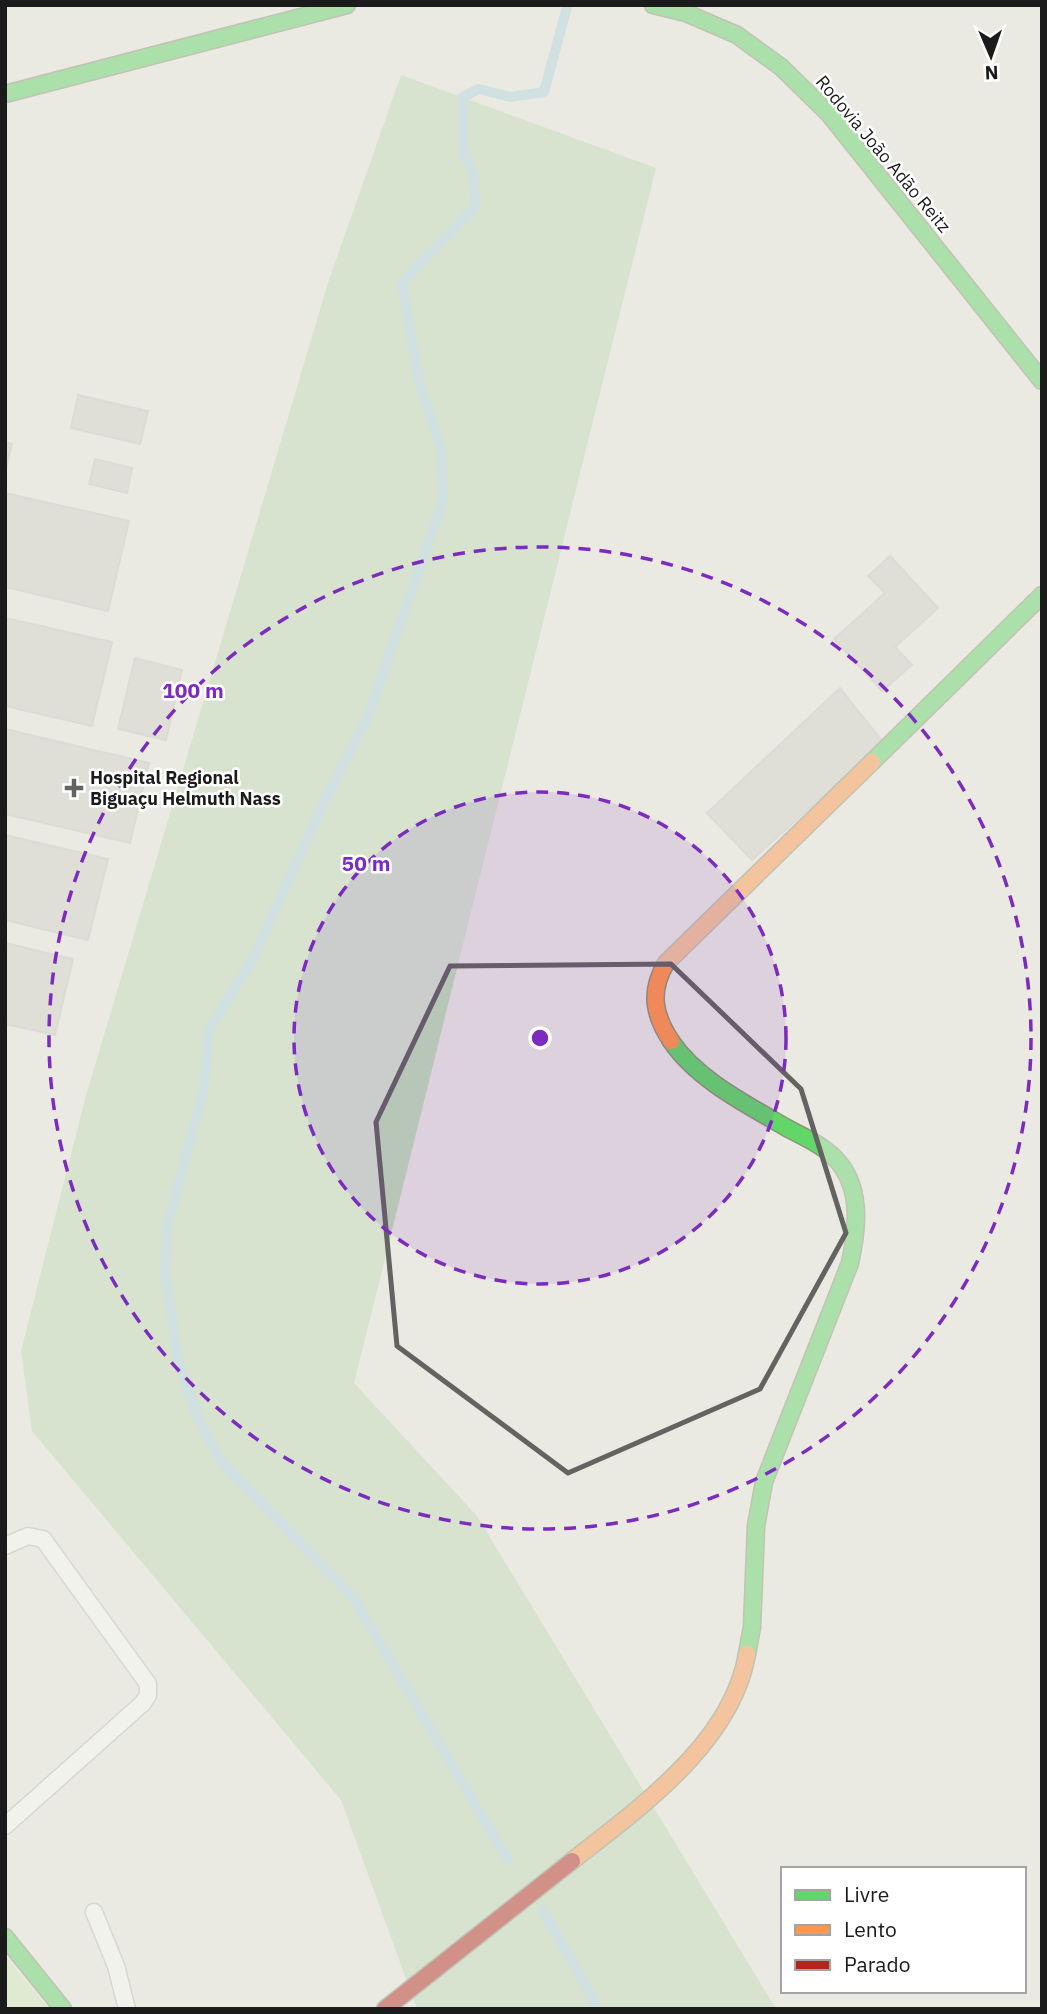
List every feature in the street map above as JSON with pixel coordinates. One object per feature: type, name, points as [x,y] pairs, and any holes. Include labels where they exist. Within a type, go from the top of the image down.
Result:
[{"type":"street","points":[[5,94],[347,5]]},
{"type":"street","name":"Rodovia João Adão Reitz","points":[[653,5],[686,13],[737,35],[781,67],[829,114],[1042,381]]},
{"type":"street","points":[[385,2009],[638,1809],[713,1734],[734,1700],[745,1667],[752,1627],[757,1526],[764,1482],[850,1264],[858,1230],[845,1170],[824,1149],[751,1106],[674,1049],[660,1025],[653,999],[658,976],[669,958],[736,897],[1042,595]]},
{"type":"street","points":[[5,1937],[63,2009]]},
{"type":"lane","points":[[5,1546],[29,1536],[43,1539],[148,1684],[148,1695],[5,1826]]},
{"type":"lane","points":[[94,1912],[116,1966],[127,2009]]},
{"type":"highlighted area","points":[[671,964],[801,1089],[846,1233],[760,1389],[568,1473],[397,1346],[376,1122],[450,966]]},
{"type":"green space","points":[[401,75],[656,168],[354,1383],[477,1516],[776,2009],[417,2009],[341,1800],[32,1431],[21,1351],[85,1099],[328,283]]},
{"type":"green space","points":[[5,1956],[49,2009],[5,2009]]},
{"type":"building","points":[[78,395],[148,411],[140,444],[71,428]]},
{"type":"building","points":[[5,442],[12,444],[5,473]]},
{"type":"building","points":[[95,459],[132,468],[127,493],[89,484]]},
{"type":"building","points":[[5,493],[129,521],[108,611],[5,587]]},
{"type":"building","points":[[890,556],[938,608],[895,647],[912,665],[882,691],[834,639],[885,593],[868,576]]},
{"type":"building","name":"Hospital Regional Biguaçu Helmuth Nass","points":[[5,618],[112,642],[92,726],[5,706]]},
{"type":"building","points":[[135,658],[182,670],[166,740],[118,729]]},
{"type":"building","points":[[840,688],[883,742],[752,860],[707,813]]},
{"type":"building","name":"Hospital Regional Biguaçu Helmuth Nass","points":[[5,729],[149,763],[130,843],[5,814]]},
{"type":"building","name":"Hospital Regional Biguaçu Helmuth Nass","points":[[5,835],[108,859],[88,940],[5,920]]},
{"type":"building","points":[[5,943],[73,959],[55,1035],[5,1024]]},
{"type":"waterway","points":[[508,1860],[353,1597],[221,1461],[198,1418],[178,1360],[165,1272],[167,1226],[203,1093],[209,1030],[253,959],[322,806],[369,714],[443,501],[442,452],[419,382],[402,283],[476,205],[473,172],[463,153],[463,97],[479,89],[510,97],[544,92],[567,7]]},
{"type":"waterway","points":[[543,1910],[596,2004],[595,2009]]},
{"type":"traffic: fast","points":[[5,94],[347,5]]},
{"type":"traffic: fast","points":[[653,5],[686,13],[737,35],[781,67],[829,114],[1042,381]]},
{"type":"traffic: fast","points":[[872,762],[1042,595]]},
{"type":"traffic: fast","points":[[671,1041],[709,1080],[829,1153],[847,1175],[855,1199],[856,1225],[850,1263],[764,1482],[756,1526],[752,1627],[747,1654]]},
{"type":"traffic: fast","points":[[5,1937],[63,2009]]},
{"type":"traffic: slow","points":[[671,1041],[657,1013],[656,1003],[657,984],[666,963],[872,762]]},
{"type":"traffic: slow","points":[[572,1861],[653,1796],[703,1745],[723,1716],[738,1686],[747,1654]]},
{"type":"traffic: jam","points":[[385,2009],[572,1861]]},
{"type":"place","name":"Hospital Regional Biguaçu Helmuth Nass","points":[[74,788]]}]
